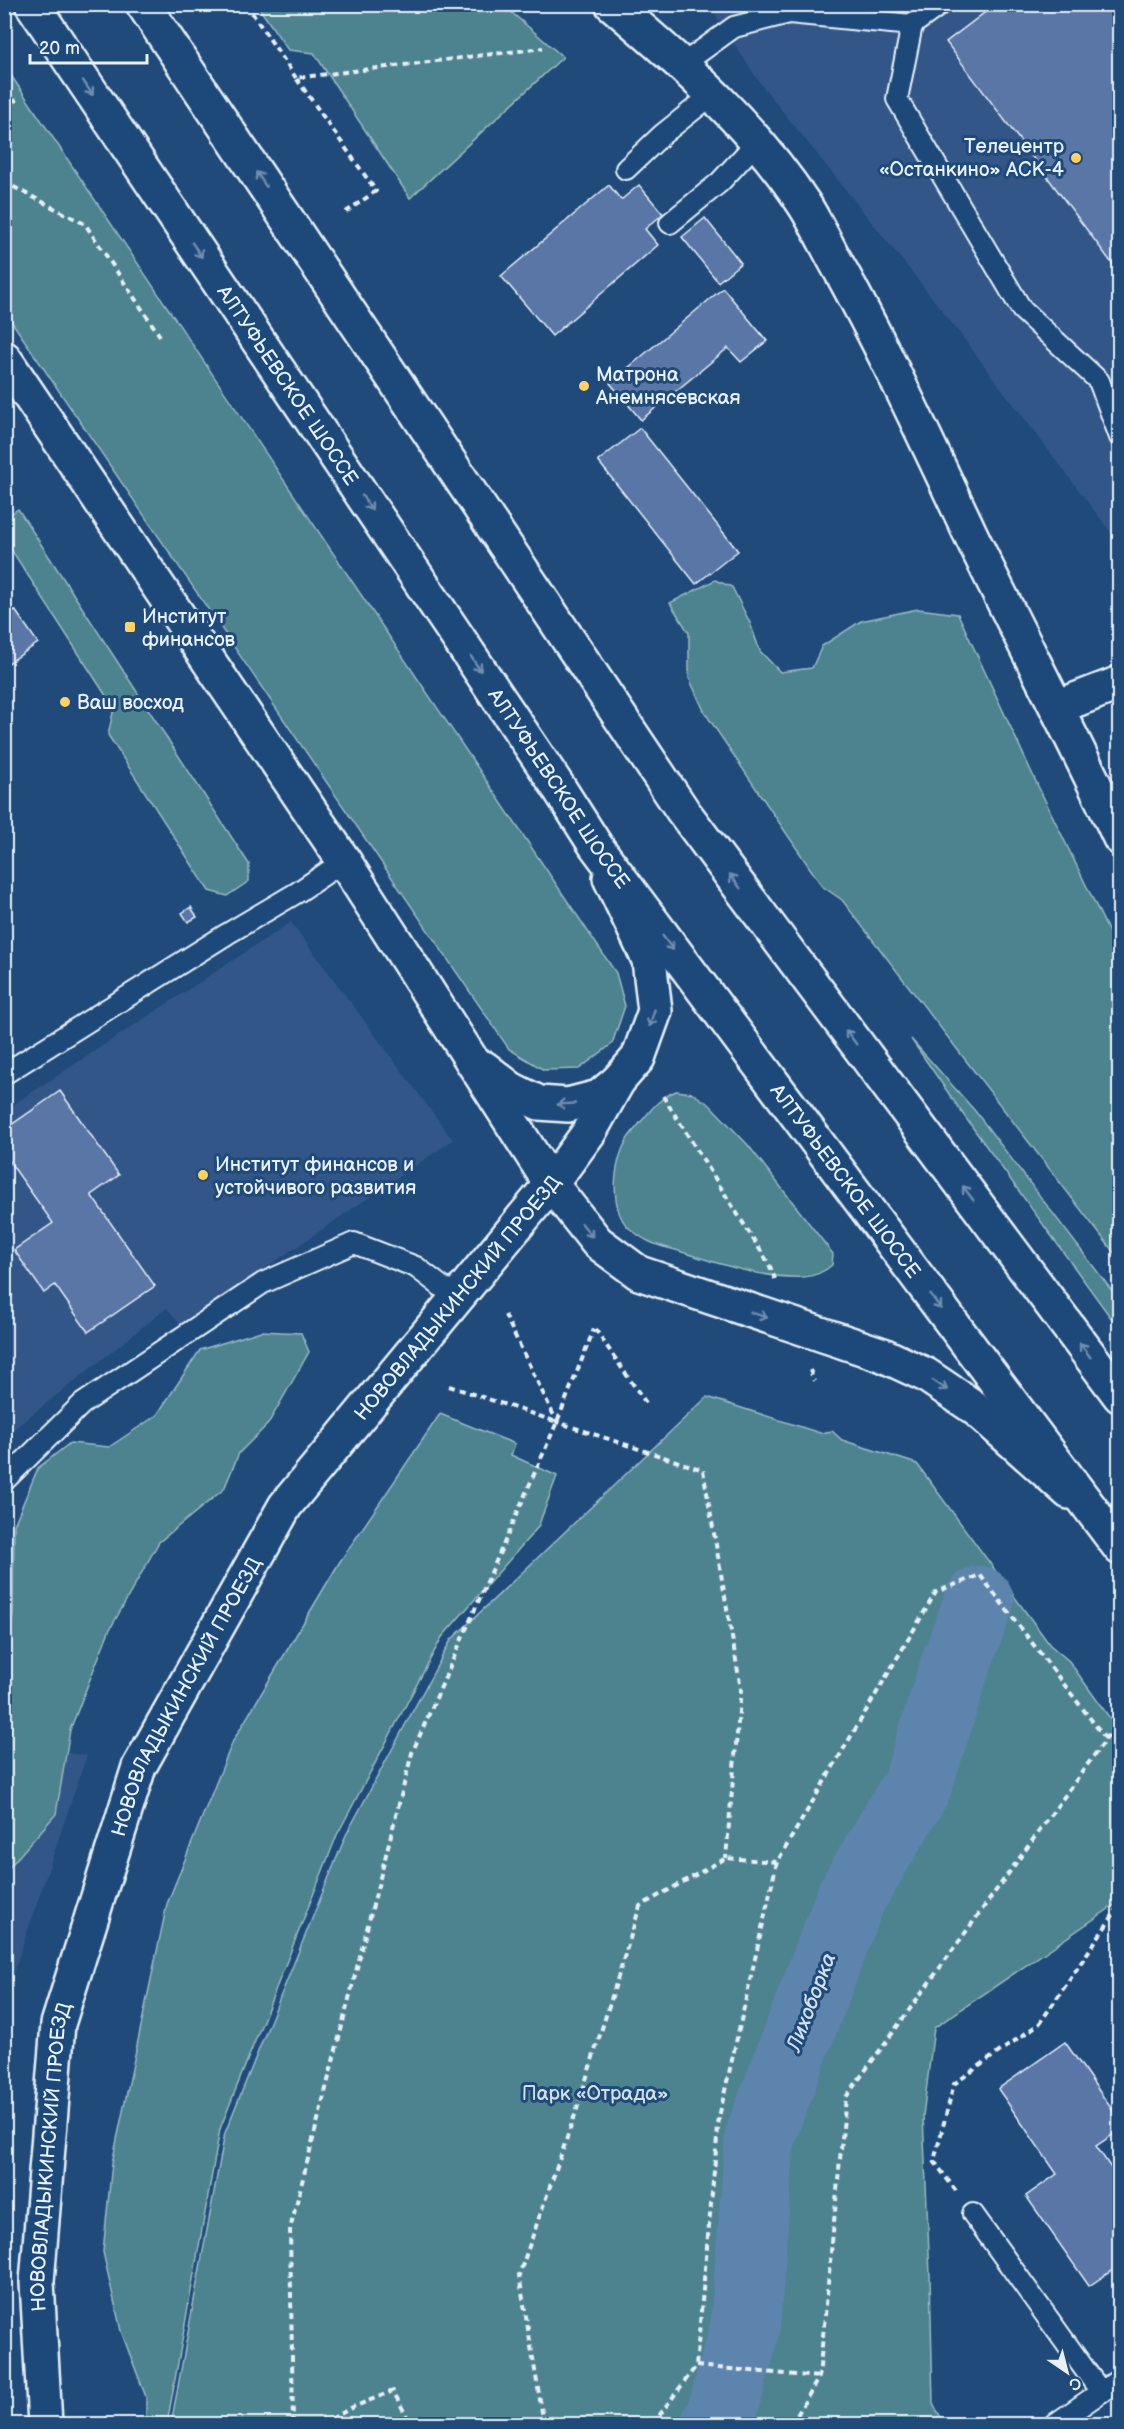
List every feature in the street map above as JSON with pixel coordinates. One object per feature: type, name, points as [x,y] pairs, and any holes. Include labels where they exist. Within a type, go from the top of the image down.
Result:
[{"type":"main road","name":"АЛТУФЬЕВСКОЕ ШОССЕ","points":[[32,4],[596,846],[1119,1548]]},
{"type":"main road","points":[[143,4],[683,811],[1119,1396]]},
{"type":"main road","points":[[621,7],[713,94],[757,142],[804,204],[882,346],[1008,612],[1057,707],[1119,838]]},
{"type":"main road","points":[[4,358],[344,861],[551,1184],[597,1242],[639,1274],[883,1355],[926,1375],[975,1408],[1095,1515]]},
{"type":"main road","points":[[1057,707],[1119,683]]},
{"type":"main road","points":[[471,1057],[512,1089],[539,1103],[568,1105],[598,1098],[618,1081],[638,1058],[656,1011],[649,960],[596,846]]},
{"type":"main road","name":"НОВОВЛАДЫКИНСКИЙ ПРОЕЗД","points":[[45,2424],[37,2282],[58,2024],[139,1767],[285,1506],[455,1297],[551,1184],[590,1131],[618,1081]]},
{"type":"lane","points":[[683,64],[734,27],[789,13],[912,25],[941,4]]},
{"type":"lane","points":[[912,25],[897,99],[1022,310],[1099,381],[1119,437]]},
{"type":"lane","points":[[626,169],[663,134],[713,94]]},
{"type":"lane","points":[[670,223],[720,182],[757,142]]},
{"type":"lane","points":[[4,1074],[298,892],[344,861]]},
{"type":"lane","points":[[4,1481],[82,1404],[263,1283],[354,1244],[416,1267],[455,1297]]},
{"type":"lane","points":[[973,2214],[1101,2392]]},
{"type":"lane","points":[[1055,2424],[1119,2379]]},
{"type":"path","points":[[246,4],[376,191],[346,212]]},
{"type":"path","points":[[296,78],[543,48]]},
{"type":"path","points":[[4,105],[17,100]]},
{"type":"path","points":[[4,182],[85,224],[159,336]]},
{"type":"path","points":[[663,1096],[769,1264]]},
{"type":"path","points":[[505,1315],[557,1422]]},
{"type":"path","points":[[293,2424],[290,2229],[412,1753],[557,1422],[594,1329],[646,1403]]},
{"type":"path","points":[[449,1386],[703,1470],[741,1689],[726,1858]]},
{"type":"path","points":[[653,2424],[696,2366],[719,2117],[777,1862],[936,1592],[980,1575],[1106,1739]]},
{"type":"path","points":[[792,2424],[819,2378],[846,2097],[1106,1739],[1119,1715]]},
{"type":"path","points":[[544,2424],[519,2276],[576,2112],[640,1906],[726,1858],[777,1862]]},
{"type":"path","points":[[973,2214],[934,2161],[954,2084],[1040,2023],[1119,1905]]},
{"type":"path","points":[[696,2366],[819,2378]]},
{"type":"path","points":[[322,2424],[353,2407],[393,2391],[411,2424]]},
{"type":"shaded area","points":[[709,5],[1119,5],[1119,543],[938,305],[760,83]]},
{"type":"shaded area","name":"Институт финансов и устойчивого развития","points":[[291,922],[453,1140],[181,1326],[167,1308],[5,1436],[5,1110]]},
{"type":"shaded area","points":[[5,1748],[87,1755],[5,1998]]},
{"type":"green space","points":[[257,5],[503,5],[563,57],[410,198],[314,53],[288,50]]},
{"type":"green space","points":[[4,65],[616,973],[625,1006],[612,1044],[579,1069],[544,1070],[509,1049],[5,312]]},
{"type":"green space","points":[[18,509],[249,864],[249,881],[227,896],[209,891],[108,735],[114,708],[5,540],[5,518]]},
{"type":"green space","points":[[715,580],[732,587],[750,623],[760,651],[780,672],[812,668],[822,646],[861,621],[918,609],[958,614],[1119,953],[1119,1259],[842,900],[822,886],[705,713],[689,678],[689,633],[670,603]]},
{"type":"green space","points":[[911,1039],[975,1111],[1119,1300],[1119,1329],[965,1117]]},
{"type":"green space","points":[[676,1091],[692,1093],[710,1105],[748,1145],[833,1254],[832,1265],[812,1276],[804,1277],[756,1273],[655,1244],[629,1228],[622,1219],[615,1195],[620,1155],[631,1134],[651,1110],[662,1099]]},
{"type":"green space","points":[[261,1331],[301,1333],[309,1352],[268,1424],[239,1453],[224,1489],[159,1542],[109,1631],[70,1730],[56,1814],[5,1872],[4,1669],[13,1615],[14,1525],[38,1468],[70,1443],[109,1447],[157,1415],[200,1350]]},
{"type":"green space","name":"Парк «Отрада»","points":[[707,1397],[820,1433],[832,1431],[842,1440],[917,1464],[1050,1645],[1069,1661],[1119,1731],[1120,1894],[1116,1904],[934,2028],[923,2116],[933,2404],[945,2424],[171,2424],[225,2133],[346,1835],[451,1640]]},
{"type":"green space","points":[[440,1414],[515,1444],[511,1455],[557,1476],[538,1527],[442,1637],[337,1835],[220,2129],[167,2424],[146,2424],[146,2397],[121,2331],[103,2252],[112,2163],[167,1904],[233,1741],[339,1563]]},
{"type":"building","name":"Телецентр «Останкино» АСК-4","points":[[996,4],[1120,4],[1120,274],[946,42]]},
{"type":"building","points":[[609,185],[621,200],[639,185],[663,214],[645,229],[658,245],[552,336],[501,276]]},
{"type":"building","points":[[705,218],[741,263],[718,282],[682,237]]},
{"type":"building","points":[[723,288],[767,341],[741,362],[728,348],[641,420],[610,383]]},
{"type":"building","points":[[640,428],[738,551],[696,584],[598,461]]},
{"type":"building","points":[[15,610],[38,643],[4,666],[4,616]]},
{"type":"building","points":[[191,907],[197,917],[188,922],[182,913]]},
{"type":"building","points":[[60,1091],[119,1175],[91,1195],[155,1286],[88,1332],[55,1285],[44,1293],[14,1250],[53,1223],[4,1154],[4,1130]]},
{"type":"building","points":[[1065,2042],[1120,2121],[1120,2130],[1096,2146],[1120,2181],[1120,2265],[1089,2286],[1026,2196],[1057,2174],[998,2089]]},
{"type":"waterway","name":"Лихоборка","points":[[716,2424],[721,2416],[745,2328],[760,2136],[851,1897],[917,1786],[954,1669],[979,1601]]},
{"type":"place","name":"Телецентр «Останкино» АСК-4","points":[[1076,158]]},
{"type":"place","name":"Матрона Анемнясевская","points":[[584,386]]},
{"type":"place","name":"Институт финансов","points":[[130,627]]},
{"type":"place","name":"Ваш восход","points":[[65,702]]},
{"type":"place","name":"Институт финансов и устойчивого развития","points":[[203,1175]]}]
